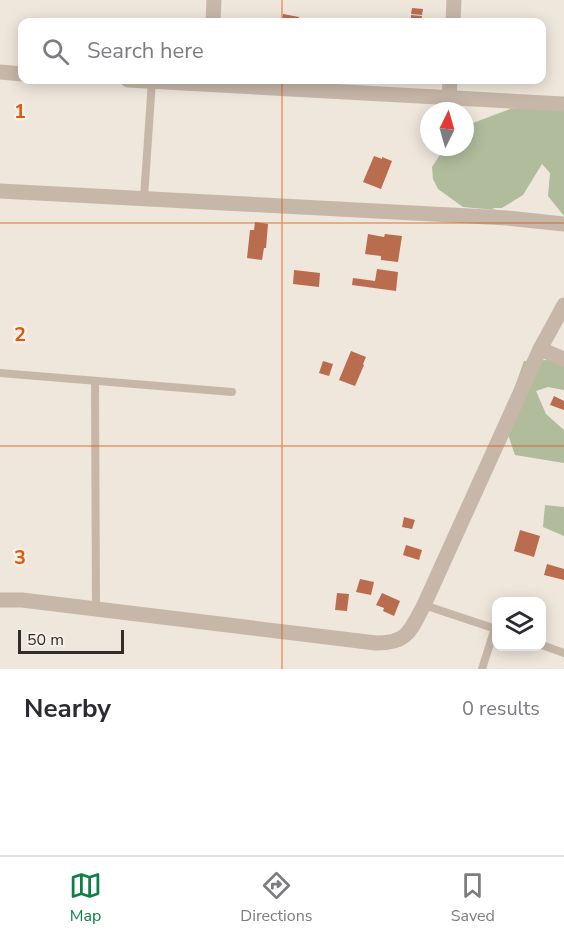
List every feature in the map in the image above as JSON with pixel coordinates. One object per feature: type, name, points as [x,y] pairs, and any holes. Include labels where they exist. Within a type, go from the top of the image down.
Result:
[{"type":"street","points":[[213,18],[214,0]]},
{"type":"street","points":[[453,18],[454,0]]},
{"type":"street","points":[[0,72],[18,74]]},
{"type":"street","points":[[239,84],[564,104]]},
{"type":"street","points":[[449,98],[450,84]]},
{"type":"street","points":[[0,190],[507,218],[564,224]]},
{"type":"street","points":[[0,600],[22,600],[376,643],[399,640],[407,634],[424,605],[540,350],[564,305]]},
{"type":"street","points":[[540,350],[564,359]]},
{"type":"lane","points":[[144,198],[152,84]]},
{"type":"lane","points":[[0,373],[232,392]]},
{"type":"lane","points":[[95,381],[96,609]]},
{"type":"lane","points":[[424,605],[492,628]]},
{"type":"lane","points":[[482,669],[492,640]]},
{"type":"lane","points":[[546,646],[564,653]]},
{"type":"green space","points":[[545,106],[564,110],[564,216],[548,196],[550,173],[542,164],[523,195],[502,208],[492,208],[496,210],[463,207],[438,189],[433,179],[432,167],[439,156],[474,156],[474,123],[510,109]]},
{"type":"green space","points":[[524,361],[564,362],[564,390],[548,387],[536,391],[546,414],[564,430],[564,463],[515,455],[503,420]]},
{"type":"green space","points":[[545,505],[564,507],[564,536],[543,527]]},
{"type":"building","points":[[412,8],[423,9],[422,15],[411,14]]},
{"type":"building","points":[[283,14],[299,17],[299,18],[282,18]]},
{"type":"building","points":[[411,15],[422,16],[422,18],[411,18]]},
{"type":"building","points":[[374,156],[392,161],[381,189],[363,182]]},
{"type":"building","points":[[255,222],[268,224],[266,248],[264,248],[262,260],[247,258],[250,230],[254,230]]},
{"type":"building","points":[[368,234],[384,237],[385,234],[402,236],[398,262],[381,260],[381,256],[365,254]]},
{"type":"building","points":[[377,269],[398,272],[396,291],[352,285],[353,278],[375,281]]},
{"type":"building","points":[[294,270],[320,273],[319,287],[293,284]]},
{"type":"building","points":[[351,351],[366,357],[355,386],[339,380]]},
{"type":"building","points":[[323,361],[333,364],[329,376],[319,373]]},
{"type":"building","points":[[554,396],[564,401],[564,410],[550,405]]},
{"type":"building","points":[[404,517],[415,520],[412,529],[402,527]]},
{"type":"building","points":[[520,530],[540,536],[534,557],[514,551]]},
{"type":"building","points":[[406,545],[422,550],[419,560],[403,555]]},
{"type":"building","points":[[547,564],[564,569],[564,580],[544,575]]},
{"type":"building","points":[[360,579],[374,582],[371,595],[356,592]]},
{"type":"building","points":[[337,593],[349,594],[347,611],[335,610]]},
{"type":"building","points":[[382,593],[400,601],[394,616],[376,605]]}]
